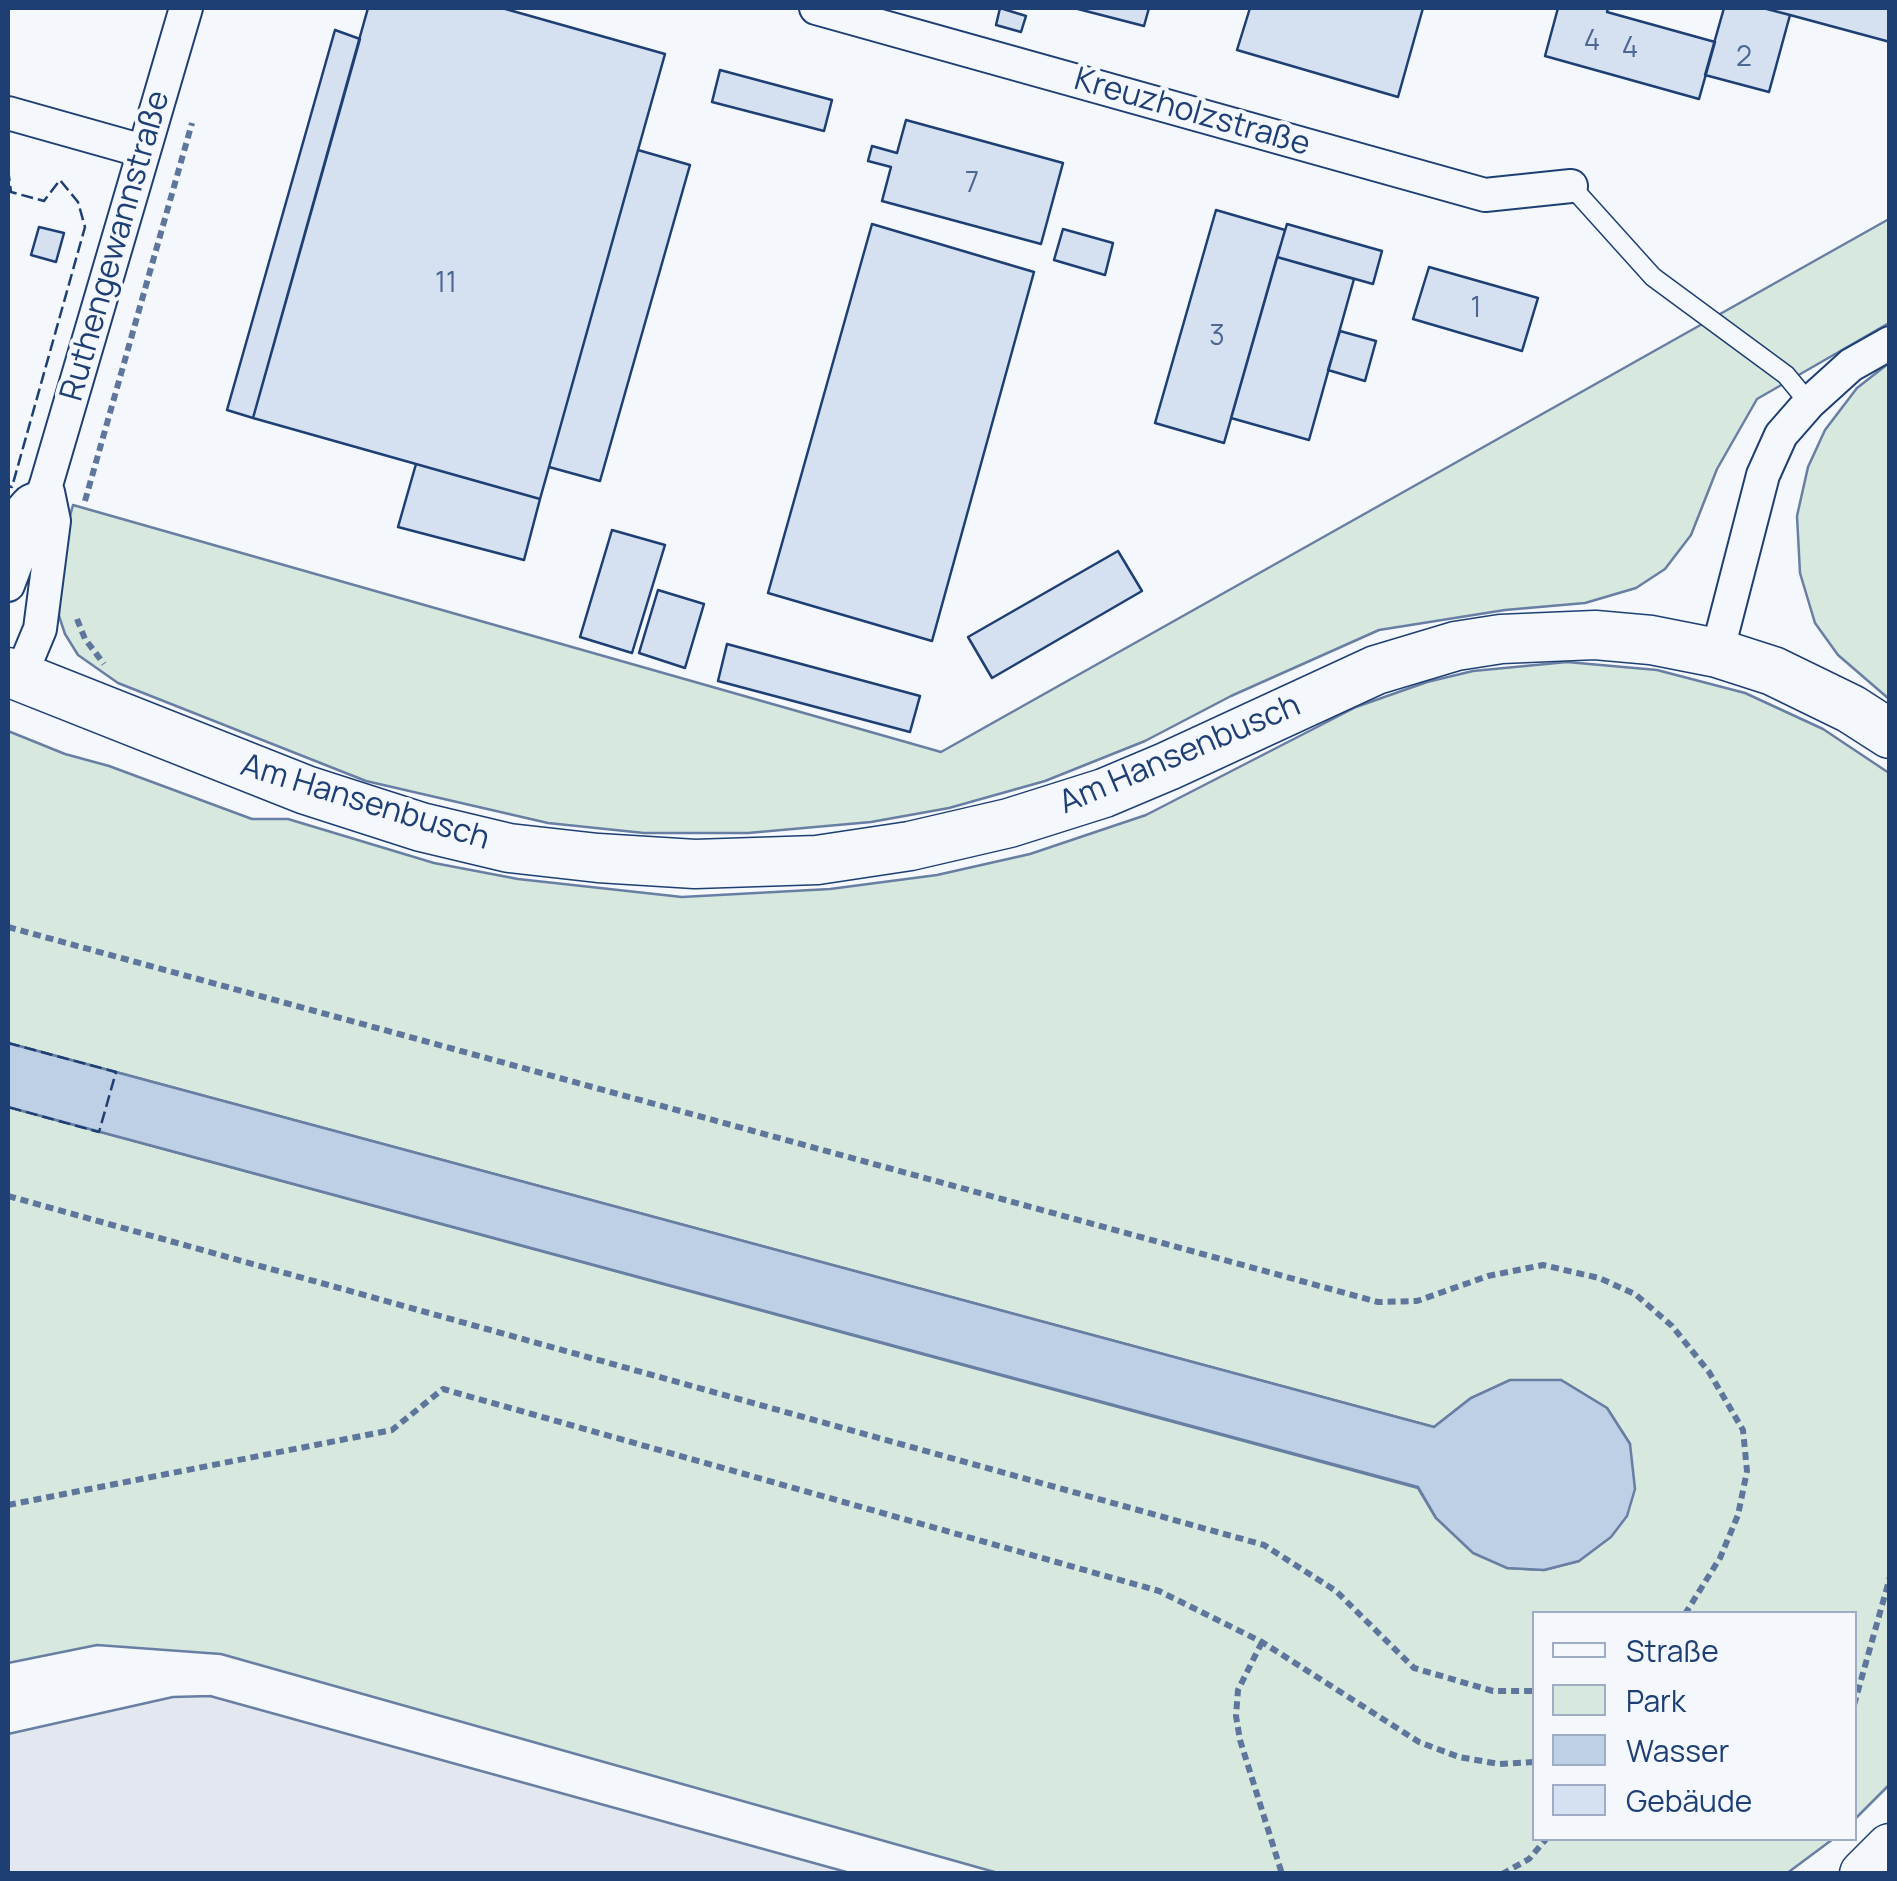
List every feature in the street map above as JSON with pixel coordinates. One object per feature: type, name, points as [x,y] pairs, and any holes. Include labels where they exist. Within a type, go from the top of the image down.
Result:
[{"type":"street","name":"Ruthengewannstraße","points":[[8,585],[43,513],[186,8]]},
{"type":"street","name":"Kreuzholzstraße","points":[[816,8],[1485,195],[1571,186]]},
{"type":"street","points":[[8,113],[143,151]]},
{"type":"street","points":[[1717,653],[1762,476],[1781,435],[1809,402],[1851,365],[1890,343]]},
{"type":"street","name":"Ruthengewannstraße","points":[[14,675],[40,629],[54,521],[43,513]]},
{"type":"street","name":"Am Hansenbusch","points":[[14,675],[306,790],[421,826],[510,848],[695,864],[817,860],[910,846],[1009,823],[1104,793],[1376,670],[1456,646],[1546,635],[1651,640],[1717,653],[1773,671],[1851,709],[1890,734]]},
{"type":"street","points":[[1864,1874],[1890,1848]]},
{"type":"lane","points":[[1571,186],[1654,277],[1786,375],[1809,402]]},
{"type":"path","points":[[43,513],[193,120]]},
{"type":"path","points":[[74,613],[85,639],[108,670],[94,706]]},
{"type":"path","points":[[8,926],[1378,1302],[1418,1301],[1488,1276],[1542,1265],[1599,1278],[1635,1294],[1672,1326],[1709,1372],[1743,1430],[1748,1471],[1738,1515],[1720,1558],[1687,1611]]},
{"type":"path","points":[[8,1196],[1264,1545],[1336,1591],[1414,1668],[1493,1691],[1532,1691]]},
{"type":"path","points":[[8,1505],[392,1430],[443,1389],[1159,1591],[1262,1642],[1419,1742],[1458,1758],[1499,1764],[1532,1762]]},
{"type":"path","points":[[1857,1695],[1890,1578]]},
{"type":"path","points":[[1262,1642],[1238,1690],[1236,1716],[1282,1874]]},
{"type":"path","points":[[1502,1874],[1528,1859],[1545,1841]]},
{"type":"green space","points":[[1889,219],[1889,323],[1757,399],[1717,469],[1691,535],[1665,569],[1636,588],[1585,603],[1505,610],[1379,630],[1231,696],[1145,741],[1045,781],[949,808],[871,822],[748,833],[644,833],[548,823],[366,781],[118,683],[78,655],[59,616],[59,556],[73,505],[941,752]]},
{"type":"green space","points":[[1889,363],[1889,699],[1838,655],[1815,623],[1800,573],[1797,516],[1808,467],[1825,430],[1857,388]]},
{"type":"green space","points":[[1567,662],[1657,670],[1745,693],[1823,729],[1889,773],[1889,1785],[1857,1817],[1857,1611],[1532,1611],[1532,1841],[1830,1841],[1786,1874],[998,1873],[221,1654],[97,1645],[8,1663],[8,1107],[1418,1488],[1436,1518],[1507,1568],[1544,1570],[1579,1561],[1630,1444],[1607,1408],[1561,1380],[1471,1398],[1434,1427],[8,1043],[8,731],[252,819],[288,819],[434,863],[518,879],[682,897],[830,889],[937,875],[1030,854],[1146,815],[1356,707],[1427,682],[1473,671]]},
{"type":"shaded area","points":[[210,1696],[850,1873],[8,1873],[8,1734],[173,1697]]},
{"type":"water","points":[[8,1043],[1434,1427],[1471,1398],[1510,1380],[1561,1380],[1607,1408],[1630,1444],[1635,1489],[1627,1516],[1611,1537],[1579,1561],[1544,1570],[1507,1568],[1473,1553],[1436,1518],[1418,1487],[8,1107]]},
{"type":"building","points":[[368,8],[502,8],[665,54],[540,499],[253,418]]},
{"type":"building","points":[[1000,8],[1026,16],[1021,32],[996,25]]},
{"type":"building","points":[[1074,8],[1149,8],[1144,26]]},
{"type":"building","points":[[1250,8],[1423,8],[1398,97],[1237,50]]},
{"type":"building","points":[[1558,8],[1608,8],[1607,12],[1715,42],[1699,99],[1545,56]]},
{"type":"building","points":[[1724,8],[1763,8],[1790,15],[1769,92],[1705,75]]},
{"type":"building","points":[[1763,8],[1890,8],[1890,42],[1790,15]]},
{"type":"building","points":[[335,30],[360,39],[253,418],[227,410]]},
{"type":"building","points":[[720,70],[832,100],[824,131],[712,102]]},
{"type":"building","points":[[906,120],[1063,163],[1041,244],[882,201],[891,167],[868,161],[872,146],[897,153]]},
{"type":"building","points":[[638,150],[690,165],[600,481],[549,467]]},
{"type":"building","points":[[1216,210],[1285,230],[1224,443],[1155,423]]},
{"type":"building","points":[[872,224],[1034,272],[932,641],[768,593]]},
{"type":"building","points":[[1287,224],[1382,251],[1373,284],[1277,257]]},
{"type":"building","points":[[39,227],[64,233],[56,262],[31,255]]},
{"type":"building","points":[[1063,229],[1113,243],[1105,275],[1054,260]]},
{"type":"building","points":[[1277,257],[1354,279],[1309,440],[1231,418]]},
{"type":"building","points":[[1429,267],[1538,298],[1522,351],[1413,319]]},
{"type":"building","points":[[1340,331],[1376,341],[1365,381],[1328,370]]},
{"type":"building","points":[[416,464],[540,499],[524,560],[398,527]]},
{"type":"building","points":[[612,530],[665,545],[632,653],[580,637]]},
{"type":"building","points":[[1118,551],[1142,591],[992,678],[968,637]]},
{"type":"building","points":[[658,590],[704,604],[685,668],[639,653]]},
{"type":"building","points":[[727,644],[920,696],[910,732],[718,681]]},
{"type":"fence","points":[[8,169],[11,192],[44,201],[60,180],[78,202],[85,227],[12,487],[8,486]]},
{"type":"fence","points":[[8,1043],[116,1072],[99,1132],[8,1107]]}]
